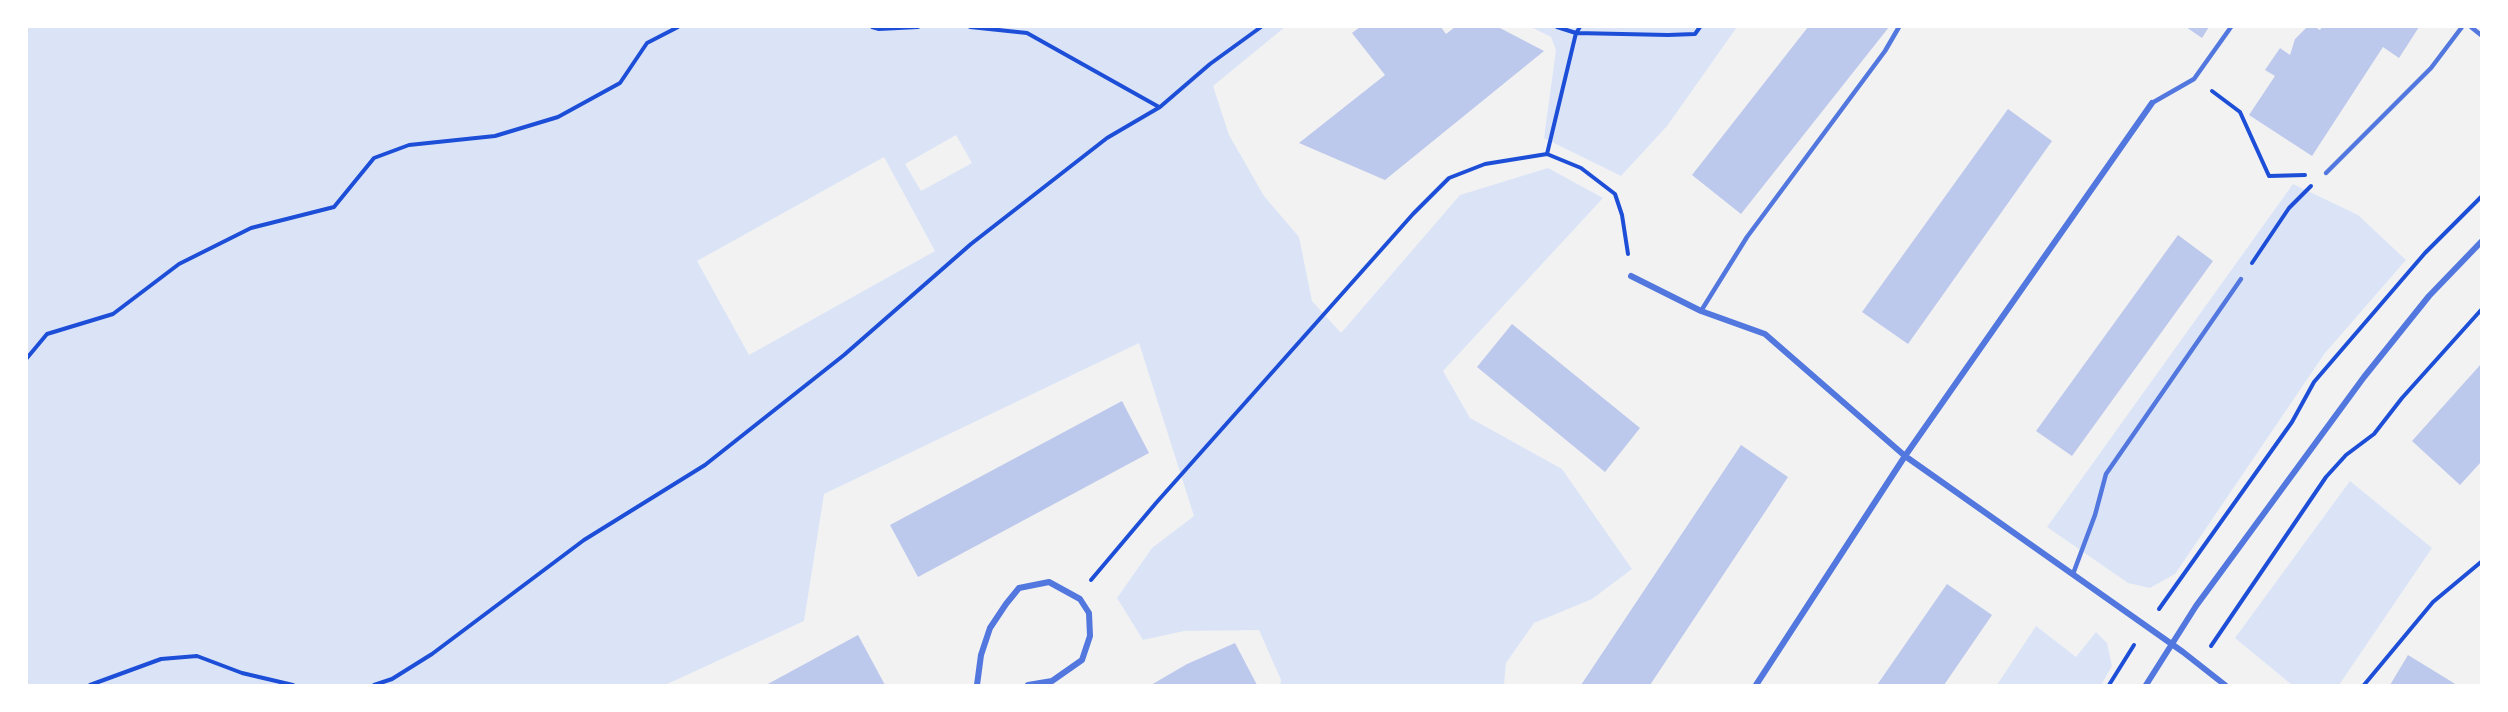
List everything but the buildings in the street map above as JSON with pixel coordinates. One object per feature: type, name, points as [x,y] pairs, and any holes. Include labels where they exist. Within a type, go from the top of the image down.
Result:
[{"type":"street","points":[[1756,685],[1905,456],[2152,103]]},
{"type":"street","points":[[2146,685],[2196,606],[2364,377],[2429,296],[2481,242]]},
{"type":"street","points":[[1631,276],[1701,311],[1766,334],[1905,456],[2146,626],[2225,685]]},
{"type":"street","points":[[977,685],[981,655],[990,628],[1019,588],[1049,582],[1077,597],[1089,613],[1090,636],[1082,660],[1052,681],[1028,685]]},
{"type":"lane","points":[[1701,311],[1747,237],[1885,51],[1899,27]]},
{"type":"lane","points":[[2152,103],[2193,79],[2231,27]]},
{"type":"lane","points":[[2326,173],[2431,68],[2462,27]]},
{"type":"lane","points":[[2471,27],[2481,35]]},
{"type":"lane","points":[[2073,574],[2095,515],[2106,474],[2241,279]]},
{"type":"path","points":[[27,358],[47,334],[113,314],[179,264],[250,228],[334,207],[374,158],[409,145],[495,136],[558,117],[620,83],[646,43],[678,27]]},
{"type":"path","points":[[872,27],[879,29],[918,27]]},
{"type":"path","points":[[970,27],[1026,33],[1160,107]]},
{"type":"path","points":[[374,685],[392,679],[432,654],[584,540],[705,465],[844,356],[989,230],[1107,138],[1160,107],[1210,64],[1261,27]]},
{"type":"path","points":[[1557,27],[1576,33],[1668,36],[1695,34],[1700,27]]},
{"type":"path","points":[[1547,154],[1576,33],[1580,27]]},
{"type":"path","points":[[2193,79],[2240,112],[2269,176],[2288,177]]},
{"type":"path","points":[[1077,597],[1156,503],[1413,214],[1449,178],[1485,164],[1547,154],[1581,168],[1615,194],[1622,215],[1631,276]]},
{"type":"path","points":[[2241,279],[2298,197]]},
{"type":"path","points":[[2109,685],[2146,626],[2292,422],[2314,382],[2425,253],[2481,197]]},
{"type":"path","points":[[2198,664],[2326,477],[2346,455],[2374,434],[2402,398],[2481,310]]},
{"type":"path","points":[[2364,685],[2433,602],[2481,562]]},
{"type":"path","points":[[90,685],[161,659],[197,656],[242,674],[293,685]]},
{"type":"path","points":[[271,685],[277,681]]},
{"type":"shaded area","points":[[27,27],[1285,27],[1213,86],[1229,135],[1264,196],[1299,237],[1312,301],[1341,333],[1460,195],[1548,168],[1603,198],[1443,371],[1470,418],[1562,469],[1632,569],[1592,599],[1534,623],[1506,663],[1504,685],[1280,685],[1281,680],[1259,630],[1184,631],[1143,640],[1117,598],[1152,548],[1194,516],[1139,343],[824,494],[804,621],[665,685],[27,685]],"holes":[[[956,135],[972,163],[921,191],[905,164]],[[884,157],[935,251],[749,355],[697,261]]]},
{"type":"shaded area","points":[[1531,27],[1737,27],[1667,126],[1621,176],[1544,138],[1556,50],[1551,37]]},
{"type":"shaded area","points":[[2293,184],[2358,215],[2406,260],[2325,353],[2175,574],[2150,588],[2128,583],[2047,527]]},
{"type":"shaded area","points":[[2350,481],[2432,548],[2339,685],[2292,685],[2235,638]]},
{"type":"shaded area","points":[[2036,626],[2076,657],[2096,632],[2107,643],[2112,666],[2101,685],[1997,685]]}]
